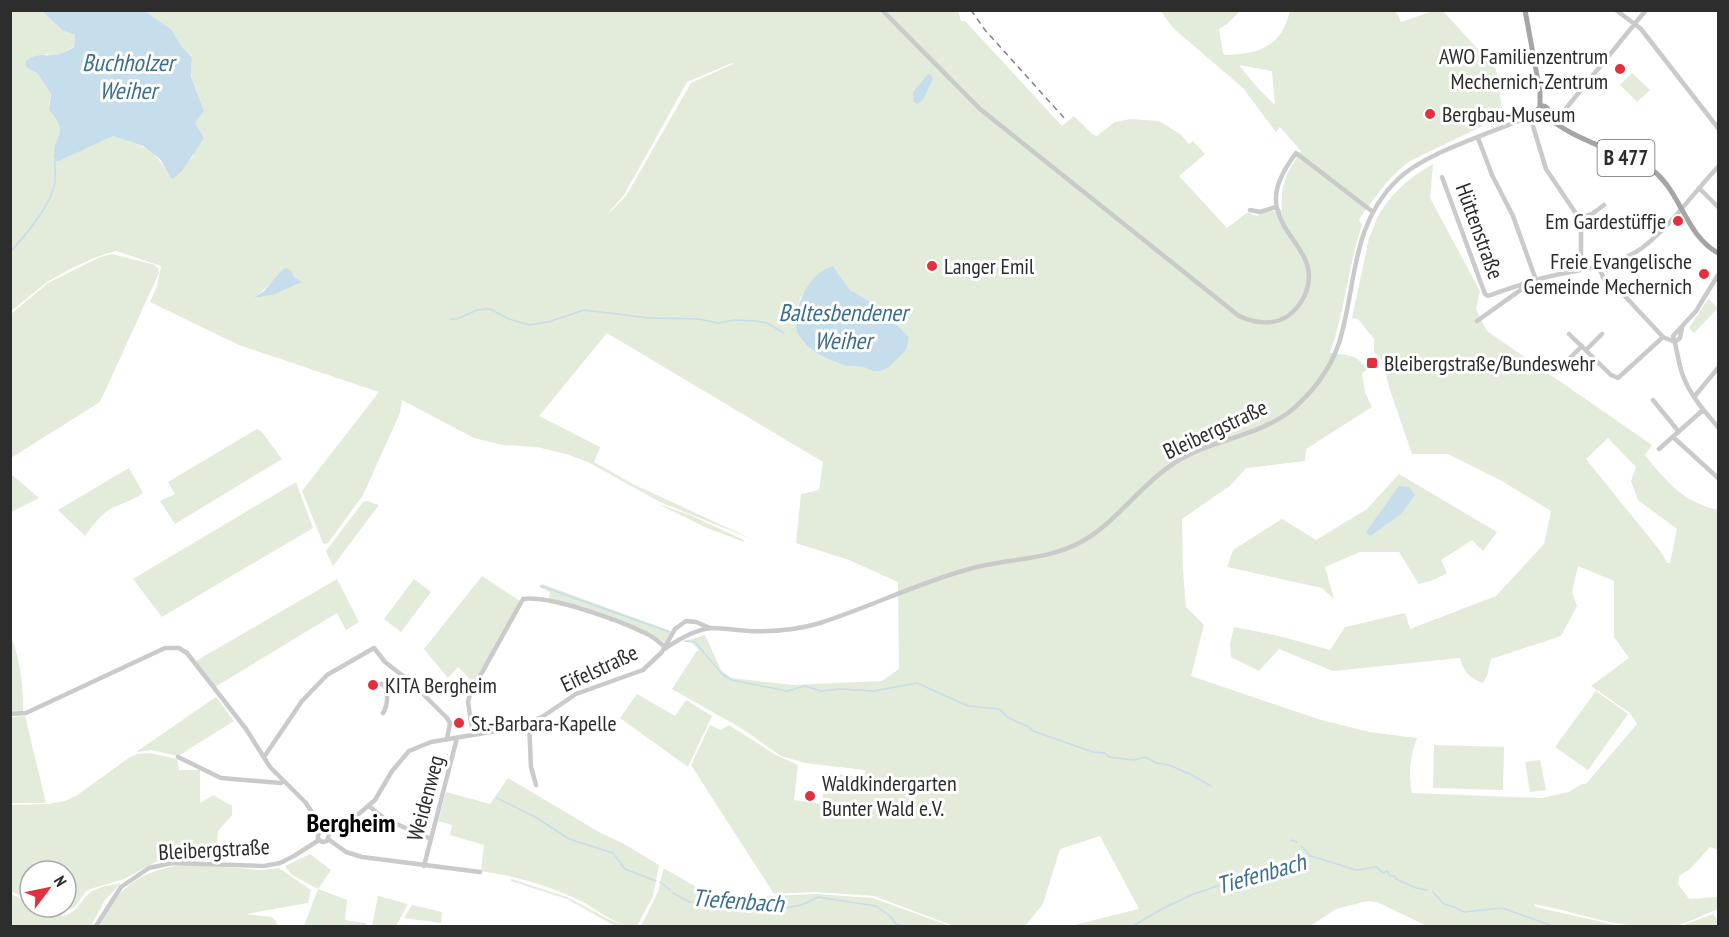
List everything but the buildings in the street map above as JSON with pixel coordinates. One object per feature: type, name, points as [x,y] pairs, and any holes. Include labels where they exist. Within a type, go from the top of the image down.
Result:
[{"type":"main road","points":[[1525,10],[1542,111]]},
{"type":"main road","name":"B 477","points":[[1542,111],[1557,124],[1654,171],[1666,185],[1692,229],[1703,242],[1719,253]]},
{"type":"street","points":[[882,10],[980,109],[1239,316],[1250,321],[1264,323],[1286,317],[1302,301],[1309,286],[1309,271],[1305,258],[1281,220],[1276,207],[1277,190],[1282,174],[1296,153],[1373,212]]},
{"type":"street","points":[[1616,10],[1641,29],[1719,128]]},
{"type":"street","points":[[1558,117],[1646,10]]},
{"type":"street","name":"Bleibergstraße","points":[[700,624],[711,628],[751,631],[790,630],[818,623],[955,573],[977,567],[1037,558],[1083,541],[1173,463],[1194,452],[1254,431],[1280,418],[1314,387],[1325,372],[1339,344],[1359,245],[1366,224],[1384,194],[1398,178],[1432,158],[1542,111]]},
{"type":"street","points":[[1530,116],[1546,169],[1579,218],[1581,270]]},
{"type":"street","points":[[1478,138],[1492,175],[1513,216],[1534,280]]},
{"type":"street","points":[[1477,321],[1534,280],[1623,259],[1641,248],[1656,236],[1719,167]]},
{"type":"street","name":"Hüttenstraße","points":[[1442,177],[1485,294],[1488,296],[1534,280]]},
{"type":"street","points":[[1699,188],[1719,207]]},
{"type":"street","points":[[1579,218],[1592,214],[1604,205]]},
{"type":"street","points":[[1250,210],[1260,212],[1276,207]]},
{"type":"street","points":[[1598,266],[1604,279],[1621,292],[1663,337],[1675,342]]},
{"type":"street","points":[[1719,275],[1696,311],[1673,336],[1682,373],[1694,397],[1702,410],[1719,427]]},
{"type":"street","points":[[1569,334],[1611,375],[1618,378],[1663,337]]},
{"type":"street","points":[[1559,369],[1602,334]]},
{"type":"street","points":[[1694,397],[1719,368]]},
{"type":"street","points":[[1653,400],[1679,432]]},
{"type":"street","points":[[1659,449],[1702,410]]},
{"type":"street","points":[[1673,437],[1719,478]]},
{"type":"street","points":[[473,735],[468,702],[470,694],[523,599],[586,610],[649,635],[666,648],[675,629],[686,621],[700,624],[696,632]]},
{"type":"street","name":"Bleibergstraße","points":[[666,648],[681,638],[711,628]]},
{"type":"street","points":[[675,629],[676,635],[681,638]]},
{"type":"street","points":[[10,714],[26,713],[165,648],[178,648],[187,653],[232,711],[274,773],[306,803],[338,848],[354,855],[480,872]]},
{"type":"street","points":[[264,757],[302,701],[327,675],[374,648],[385,662],[412,683],[447,718],[450,723],[447,739]]},
{"type":"street","name":"Eifelstraße","points":[[330,835],[369,806],[381,793],[392,771],[409,751],[431,741],[529,723],[576,694],[643,670],[666,648]]},
{"type":"street","points":[[379,684],[385,687],[387,693],[383,712]]},
{"type":"street","points":[[529,723],[531,767],[536,785]]},
{"type":"street","name":"Weidenweg","points":[[424,866],[457,738]]},
{"type":"street","points":[[178,757],[220,778],[280,783],[283,781]]},
{"type":"street","points":[[369,806],[385,819],[431,839]]},
{"type":"street","points":[[323,830],[318,835],[319,840],[324,842],[330,835]]},
{"type":"street","name":"Bleibergstraße","points":[[96,927],[121,887],[149,868],[172,862],[264,866],[287,860],[319,840]]},
{"type":"green space","points":[[11,11],[42,11],[62,30],[75,35],[74,46],[57,56],[46,54],[27,68],[37,73],[51,94],[49,105],[60,129],[53,153],[59,161],[113,136],[148,150],[160,161],[172,180],[193,156],[195,123],[204,111],[191,75],[192,56],[182,47],[171,29],[145,11],[958,11],[961,21],[965,21],[1062,126],[1074,116],[1097,136],[1115,122],[1130,119],[1159,121],[1180,134],[1189,144],[1193,141],[1205,154],[1179,176],[1227,228],[1248,212],[1256,216],[1282,210],[1285,179],[1301,151],[1280,127],[1276,132],[1243,88],[1172,27],[1161,11],[1240,11],[1219,29],[1225,55],[1249,53],[1267,46],[1281,33],[1290,11],[1396,11],[1401,22],[1433,11],[1443,11],[1496,69],[1503,116],[1410,161],[1388,181],[1359,220],[1362,225],[1330,353],[1356,358],[1367,370],[1362,373],[1365,392],[1372,407],[1306,449],[1305,461],[1246,468],[1231,485],[1182,519],[1186,607],[1204,625],[1191,676],[1321,720],[1369,732],[1417,738],[1410,765],[1412,793],[1542,798],[1569,792],[1586,784],[1637,724],[1630,713],[1591,686],[1629,658],[1614,637],[1614,581],[1578,566],[1572,592],[1577,606],[1561,636],[1491,659],[1483,683],[1467,673],[1460,658],[1333,671],[1279,649],[1259,671],[1231,657],[1230,644],[1234,627],[1330,650],[1345,627],[1405,613],[1410,629],[1496,596],[1544,544],[1551,511],[1502,481],[1448,454],[1412,454],[1389,387],[1383,361],[1374,352],[1374,339],[1358,319],[1352,318],[1369,238],[1378,216],[1402,186],[1433,164],[1430,198],[1480,291],[1476,309],[1487,331],[1652,445],[1645,455],[1668,482],[1695,502],[1718,510],[1718,850],[1710,847],[1690,869],[1679,876],[1678,884],[1689,899],[1718,897],[1718,909],[1683,924],[1654,927],[1620,924],[1534,904],[1536,907],[1619,926],[1427,926],[1377,902],[1367,901],[1336,909],[1310,926],[1071,926],[1139,909],[1100,836],[1060,849],[1043,904],[1025,926],[954,926],[874,896],[815,892],[774,894],[691,765],[710,725],[721,730],[729,725],[774,754],[798,765],[794,800],[859,809],[859,807],[822,803],[826,773],[864,777],[865,770],[805,763],[781,756],[741,728],[672,689],[699,650],[691,642],[682,642],[705,635],[721,670],[731,678],[794,685],[882,681],[899,669],[898,582],[849,560],[796,543],[801,494],[819,490],[823,462],[607,333],[539,416],[600,447],[594,462],[633,484],[754,540],[660,502],[588,462],[537,447],[503,445],[474,438],[402,400],[400,413],[363,495],[325,544],[302,491],[379,392],[239,345],[150,302],[157,286],[161,266],[116,251],[74,267],[47,282],[11,311]],"holes":[[[733,64],[691,83],[626,196],[605,217],[624,195],[687,82]],[[1239,65],[1272,71],[1275,105]],[[833,266],[850,290],[878,306],[909,337],[880,371],[846,366],[821,356],[807,346],[799,336],[796,328],[800,298],[822,271]],[[292,272],[294,277],[272,295],[255,298],[273,281]],[[1608,438],[1636,467],[1631,481],[1638,500],[1677,529],[1670,563],[1667,563],[1661,552],[1586,459]]]},
{"type":"green space","points":[[1632,73],[1650,90],[1637,102],[1620,85]]},
{"type":"green space","points":[[112,254],[155,265],[159,273],[100,402],[11,458],[11,314],[48,283],[100,257]]},
{"type":"green space","points":[[1708,299],[1718,308],[1694,333],[1689,328]]},
{"type":"green space","points":[[257,429],[282,459],[175,524],[160,501],[175,494],[168,482]]},
{"type":"green space","points":[[129,468],[143,493],[112,508],[85,536],[58,510]]},
{"type":"green space","points":[[11,474],[39,498],[11,512]]},
{"type":"green space","points":[[1399,474],[1497,532],[1483,551],[1472,540],[1441,560],[1447,573],[1419,584],[1399,552],[1360,552],[1325,567],[1334,599],[1322,588],[1227,567],[1233,550],[1282,519],[1316,540],[1367,509]]},
{"type":"green space","points":[[296,482],[313,528],[162,617],[133,579]]},
{"type":"green space","points":[[363,502],[379,505],[333,566],[326,551]]},
{"type":"green space","points":[[658,504],[690,515],[744,542],[707,528]]},
{"type":"green space","points":[[482,576],[520,601],[475,684],[458,667],[448,678],[424,649]]},
{"type":"green space","points":[[337,579],[359,622],[346,630],[337,613],[215,687],[196,661]]},
{"type":"green space","points":[[414,579],[431,592],[401,632],[384,619]]},
{"type":"green space","points":[[542,584],[671,631],[666,643],[606,618],[548,601],[550,592],[539,587]]},
{"type":"green space","points":[[10,637],[19,663],[23,712],[11,712]]},
{"type":"green space","points":[[1596,691],[1628,714],[1588,770],[1555,747]]},
{"type":"green space","points":[[637,694],[675,716],[686,700],[712,716],[688,767],[620,718]]},
{"type":"green space","points":[[216,697],[234,721],[178,756],[151,750],[136,752]]},
{"type":"green space","points":[[25,716],[46,803],[11,803],[11,717]]},
{"type":"green space","points":[[1434,745],[1504,747],[1503,790],[1433,788]]},
{"type":"green space","points":[[150,753],[177,759],[179,770],[200,770],[200,803],[213,795],[232,806],[232,815],[218,831],[216,861],[188,859],[156,862],[124,879],[87,890],[78,902],[78,859],[18,859],[18,894],[11,891],[11,805],[65,801],[76,796],[137,754]]},
{"type":"green space","points":[[1540,760],[1546,790],[1530,792],[1525,762]]},
{"type":"green space","points":[[508,778],[659,865],[653,896],[637,926],[614,921],[579,900],[543,886],[519,878],[481,871],[484,845],[450,835],[452,825],[438,821],[446,792],[490,804]]},
{"type":"green space","points":[[310,854],[331,870],[318,889],[292,875],[285,866]]},
{"type":"green space","points":[[186,864],[261,870],[279,868],[311,890],[308,903],[246,914],[271,917],[276,921],[277,926],[98,926],[115,900],[133,882],[156,871]]},
{"type":"green space","points":[[665,869],[698,888],[720,894],[748,897],[815,894],[873,898],[950,926],[641,926],[658,892]]},
{"type":"green space","points":[[511,879],[567,897],[612,921],[627,926],[615,926],[567,899],[511,881]]},
{"type":"green space","points":[[121,883],[105,900],[91,926],[11,926],[11,894],[18,897],[18,919],[78,919],[78,905],[94,890]]},
{"type":"green space","points":[[318,889],[347,900],[345,920],[365,923],[368,926],[304,926]]},
{"type":"green space","points":[[378,896],[408,904],[396,926],[372,926]]},
{"type":"green space","points":[[412,905],[442,912],[441,923],[404,918]]},
{"type":"green space","points":[[1713,914],[1718,921],[1718,926],[1681,926]]},
{"type":"water","name":"Buchholzer Weiher","points":[[42,11],[145,11],[171,29],[182,47],[192,57],[191,76],[204,111],[195,123],[204,138],[182,171],[172,180],[160,159],[143,146],[113,136],[55,161],[54,147],[60,131],[56,118],[49,110],[51,94],[37,73],[27,68],[25,62],[36,56],[60,54],[74,47],[75,35],[62,30]]},
{"type":"water","points":[[930,74],[933,79],[924,98],[918,104],[914,102],[913,92]]},
{"type":"water","name":"Baltesbendener Weiher","points":[[833,266],[850,290],[878,306],[909,337],[906,350],[889,367],[873,371],[864,367],[846,366],[821,356],[807,346],[797,333],[797,313],[804,293],[816,276]]},
{"type":"water","points":[[287,268],[294,277],[302,282],[272,295],[254,298],[264,291],[283,269]]},
{"type":"water","points":[[1399,486],[1409,487],[1415,495],[1401,514],[1370,536],[1366,532]]},
{"type":"waterway","points":[[10,252],[31,228],[50,198],[55,180],[55,161]]},
{"type":"waterway","points":[[450,319],[457,319],[477,310],[490,309],[509,319],[529,325],[548,322],[584,310],[649,318],[699,319],[718,323],[734,320],[756,321],[767,323],[784,333]]},
{"type":"waterway","points":[[541,586],[669,632]]},
{"type":"waterway","points":[[685,641],[695,642],[722,674],[732,680],[787,691],[805,686],[821,691],[841,689],[874,691],[917,683],[968,706],[999,709],[1007,717],[1033,731],[1093,752],[1105,753],[1109,757],[1134,760],[1145,757],[1190,774],[1211,786]]},
{"type":"waterway","name":"Tiefenbach","points":[[497,798],[537,818],[569,839],[613,853],[625,869],[656,881]]},
{"type":"waterway","points":[[1291,840],[1297,842]]},
{"type":"waterway","points":[[1301,846],[1311,856]]},
{"type":"waterway","name":"Tiefenbach","points":[[1133,926],[1191,895],[1299,858],[1311,856],[1356,870],[1377,867],[1383,873],[1387,871],[1390,876],[1395,876],[1396,879],[1427,890]]},
{"type":"waterway","name":"Tiefenbach","points":[[660,882],[670,890]]},
{"type":"waterway","name":"Tiefenbach","points":[[1433,892],[1444,904],[1464,912],[1502,908],[1553,926]]},
{"type":"waterway","name":"Tiefenbach","points":[[673,893],[689,902],[787,908],[804,904],[818,897],[876,906],[890,916],[896,924],[904,926]]},
{"type":"railway","points":[[971,10],[985,30],[1065,119]]},
{"type":"place","name":"AWO Familienzentrum Mechernich-Zentrum","points":[[1620,69]]},
{"type":"place","name":"Bergbau-Museum","points":[[1430,114]]},
{"type":"place","name":"Em Gardestüffje","points":[[1678,221]]},
{"type":"place","name":"Langer Emil","points":[[932,266]]},
{"type":"place","name":"Freie Evangelische Gemeinde Mechernich","points":[[1704,274]]},
{"type":"place","name":"Bleibergstraße/Bundeswehr","points":[[1372,363]]},
{"type":"place","name":"KITA Bergheim","points":[[373,685]]},
{"type":"place","name":"St.-Barbara-Kapelle","points":[[459,723]]},
{"type":"place","name":"Waldkindergarten Bunter Wald e.V.","points":[[810,796]]},
{"type":"district","name":"Bergheim","points":[[351,823]]}]
